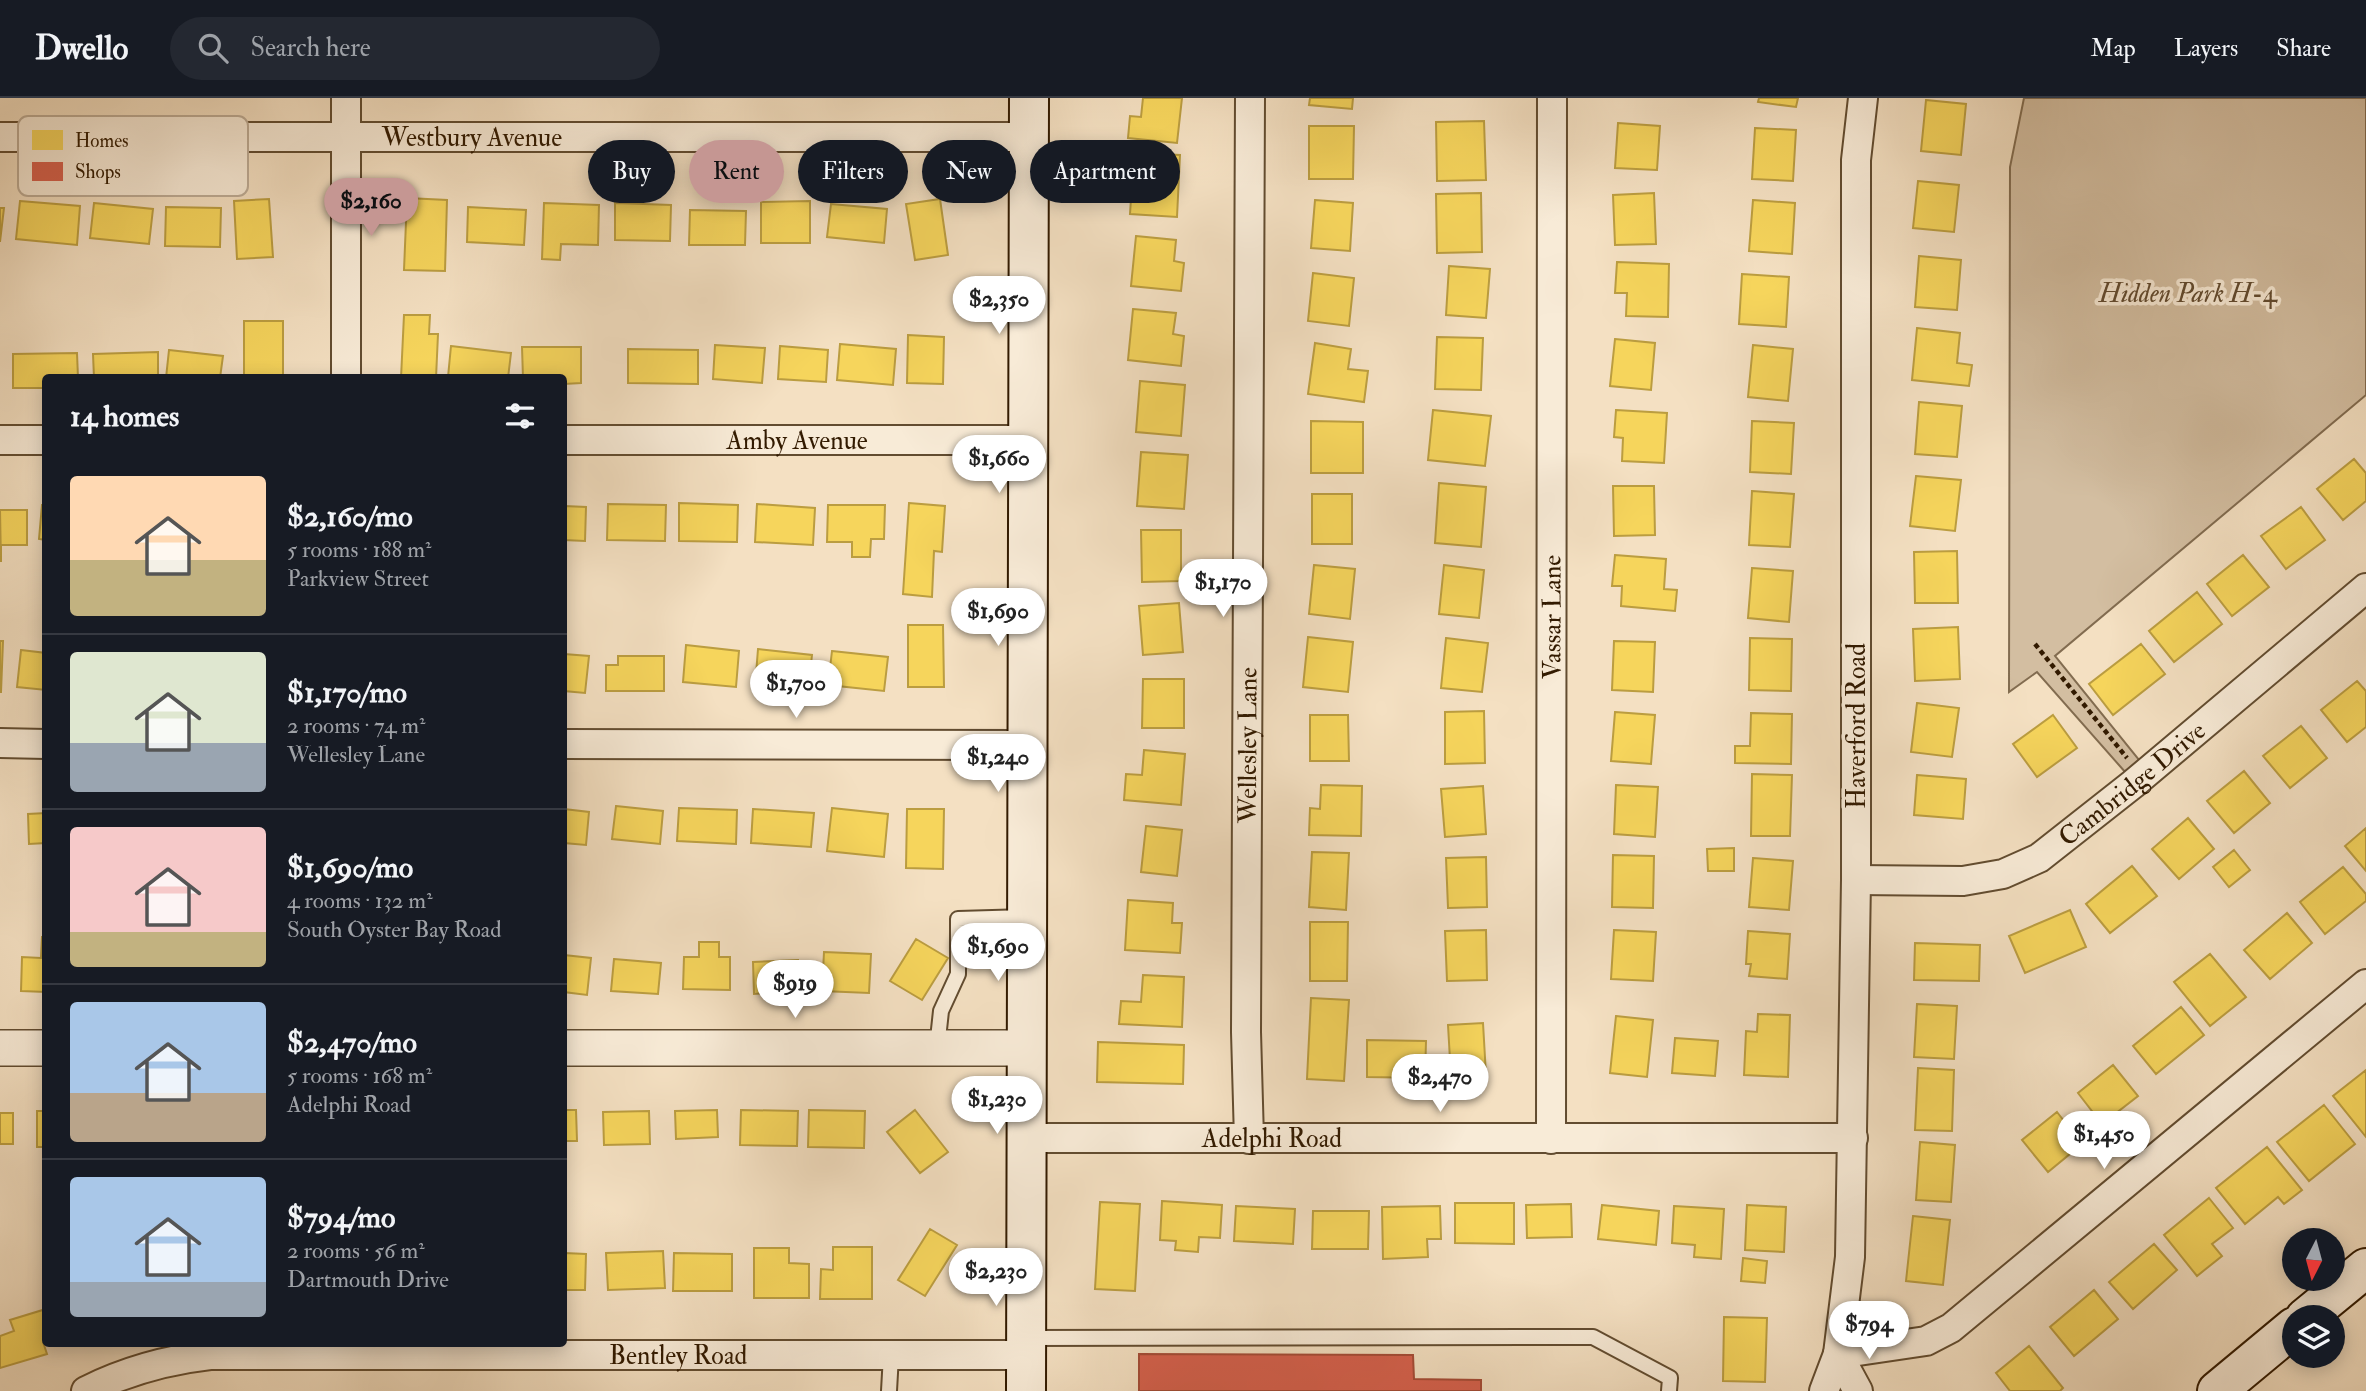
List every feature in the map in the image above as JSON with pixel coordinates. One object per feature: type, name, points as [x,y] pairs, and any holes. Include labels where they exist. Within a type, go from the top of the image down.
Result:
[{"type":"main road","points":[[1026,1361],[1029,98]]},
{"type":"main road","points":[[2321,1305],[2366,1268]]},
{"type":"main road","points":[[2217,1391],[2282,1337]]},
{"type":"street","points":[[346,98],[346,374]]},
{"type":"street","name":"Wellesley Lane","points":[[1249,1139],[1246,1004],[1250,98]]},
{"type":"street","name":"Vassar Lane","points":[[1550,1139],[1552,98]]},
{"type":"street","name":"Haverford Road","points":[[1824,1391],[1838,1354],[1850,1257],[1856,880],[1856,160],[1863,98]]},
{"type":"street","name":"Westbury Avenue","points":[[0,136],[18,136]]},
{"type":"street","name":"Westbury Avenue","points":[[248,137],[1029,137]]},
{"type":"street","points":[[0,440],[42,440]]},
{"type":"street","name":"Amby Avenue","points":[[567,440],[1029,440]]},
{"type":"street","name":"Cambridge Drive","points":[[1856,880],[1963,881],[2003,873],[2039,858],[2142,776],[2366,588]]},
{"type":"street","points":[[0,744],[42,744]]},
{"type":"street","points":[[567,744],[1028,745]]},
{"type":"street","points":[[1858,1391],[1838,1354],[1926,1341],[1951,1328],[2366,984]]},
{"type":"street","points":[[0,1048],[42,1048]]},
{"type":"street","points":[[567,1048],[1027,1048]]},
{"type":"street","name":"Adelphi Road","points":[[1027,1138],[1853,1138]]},
{"type":"street","name":"Bentley Road","points":[[86,1391],[120,1374],[171,1359],[211,1355],[891,1355],[1026,1361]]},
{"type":"lane","points":[[937,1048],[941,1011],[958,974],[958,919],[1027,918]]},
{"type":"lane","points":[[1026,1361],[1593,1337],[1670,1378],[1670,1391]]},
{"type":"lane","points":[[889,1391],[891,1355]]},
{"type":"path","points":[[2035,644],[2142,776]]},
{"type":"green space","name":"Hidden Park H-4","points":[[2024,98],[2366,98],[2366,395],[2055,656],[2140,761],[2126,773],[2037,672],[2009,692],[2010,167]]},
{"type":"building: Homes","points":[[1143,98],[1182,98],[1177,140],[1128,138],[1130,116],[1141,117]]},
{"type":"building: Homes","points":[[1310,98],[1353,98],[1352,109],[1309,105]]},
{"type":"building: Homes","points":[[1759,98],[1798,98],[1796,107],[1758,102]]},
{"type":"building: Homes","points":[[1926,100],[1966,104],[1961,155],[1921,151]]},
{"type":"building: Homes","points":[[1484,121],[1486,180],[1437,181],[1436,122]]},
{"type":"building: Homes","points":[[1618,123],[1660,126],[1657,170],[1615,168]]},
{"type":"building: Homes","points":[[1309,126],[1354,126],[1353,179],[1309,179]]},
{"type":"building: Homes","points":[[1755,128],[1796,130],[1793,181],[1752,179]]},
{"type":"building: Homes","points":[[1918,181],[1959,185],[1954,232],[1913,228]]},
{"type":"building: Homes","points":[[1481,193],[1482,252],[1437,253],[1436,194]]},
{"type":"building: Homes","points":[[1654,193],[1656,244],[1615,245],[1613,195]]},
{"type":"building: Homes","points":[[407,198],[447,200],[445,271],[404,270]]},
{"type":"building: Homes","points":[[269,199],[273,257],[237,259],[234,201]]},
{"type":"building: Homes","points":[[1315,200],[1353,203],[1350,251],[1311,248]]},
{"type":"building: Homes","points":[[1753,200],[1795,203],[1792,254],[1749,251]]},
{"type":"building: Homes","points":[[20,201],[80,206],[77,245],[16,239]]},
{"type":"building: Homes","points":[[94,203],[153,209],[149,244],[90,238]]},
{"type":"building: Homes","points":[[544,203],[599,205],[598,245],[561,244],[560,260],[542,259]]},
{"type":"building: Homes","points":[[615,203],[671,205],[670,241],[615,240]]},
{"type":"building: Homes","points":[[761,203],[810,203],[810,243],[761,243]]},
{"type":"building: Homes","points":[[941,203],[948,255],[915,260],[906,204]]},
{"type":"building: Homes","points":[[1131,203],[1178,203],[1177,217],[1130,214]]},
{"type":"building: Homes","points":[[831,204],[887,209],[884,243],[827,237]]},
{"type":"building: Homes","points":[[166,207],[221,208],[220,247],[165,246]]},
{"type":"building: Homes","points":[[468,207],[526,210],[524,245],[467,242]]},
{"type":"building: Homes","points":[[0,208],[4,208],[0,242]]},
{"type":"building: Homes","points":[[690,210],[746,211],[745,245],[689,245]]},
{"type":"building: Homes","points":[[1136,236],[1176,240],[1174,261],[1184,263],[1181,291],[1131,286]]},
{"type":"building: Homes","points":[[1919,256],[1961,260],[1957,310],[1915,307]]},
{"type":"building: Homes","points":[[1617,262],[1669,264],[1668,317],[1626,316],[1627,293],[1615,293]]},
{"type":"building: Homes","points":[[1449,266],[1490,269],[1486,318],[1446,315]]},
{"type":"building: Homes","points":[[1313,273],[1354,278],[1349,326],[1308,321]]},
{"type":"building: Homes","points":[[1742,274],[1789,277],[1786,327],[1739,324]]},
{"type":"building: Homes","points":[[1133,309],[1176,313],[1173,334],[1184,336],[1181,366],[1128,360]]},
{"type":"building: Homes","points":[[404,315],[430,315],[429,334],[438,334],[436,374],[401,374]]},
{"type":"building: Homes","points":[[244,321],[283,321],[283,374],[244,374]]},
{"type":"building: Homes","points":[[1917,328],[1960,333],[1957,363],[1972,365],[1969,386],[1912,380]]},
{"type":"building: Homes","points":[[908,335],[944,337],[943,384],[907,383]]},
{"type":"building: Homes","points":[[1437,337],[1483,338],[1481,390],[1435,389]]},
{"type":"building: Homes","points":[[1615,339],[1655,343],[1651,390],[1610,386]]},
{"type":"building: Homes","points":[[1315,343],[1351,349],[1348,369],[1368,371],[1364,402],[1308,394]]},
{"type":"building: Homes","points":[[840,344],[896,349],[893,385],[837,380]]},
{"type":"building: Homes","points":[[715,345],[765,348],[762,383],[713,379]]},
{"type":"building: Homes","points":[[1753,345],[1793,349],[1788,401],[1748,397]]},
{"type":"building: Homes","points":[[451,346],[511,353],[508,374],[448,374]]},
{"type":"building: Homes","points":[[780,346],[828,350],[826,382],[778,379]]},
{"type":"building: Homes","points":[[522,347],[581,347],[581,383],[567,384],[567,374],[523,374]]},
{"type":"building: Homes","points":[[628,349],[698,350],[698,384],[628,383]]},
{"type":"building: Homes","points":[[169,350],[223,356],[221,374],[166,374]]},
{"type":"building: Homes","points":[[158,352],[158,374],[94,374],[93,354]]},
{"type":"building: Homes","points":[[77,353],[78,374],[42,374],[42,388],[13,388],[13,354]]},
{"type":"building: Homes","points":[[1140,381],[1185,385],[1181,436],[1136,432]]},
{"type":"building: Homes","points":[[1919,402],[1962,406],[1957,457],[1915,454]]},
{"type":"building: Homes","points":[[1433,410],[1491,416],[1485,466],[1428,460]]},
{"type":"building: Homes","points":[[1616,410],[1667,413],[1664,463],[1622,461],[1623,438],[1614,437]]},
{"type":"building: Homes","points":[[1311,421],[1363,422],[1363,473],[1311,473]]},
{"type":"building: Homes","points":[[1752,421],[1794,423],[1791,474],[1750,472]]},
{"type":"building: Homes","points":[[1141,452],[1188,455],[1184,509],[1137,506]]},
{"type":"building: Homes","points":[[2354,459],[2366,473],[2366,501],[2343,520],[2317,489]]},
{"type":"building: Homes","points":[[1916,476],[1961,480],[1955,531],[1910,526]]},
{"type":"building: Homes","points":[[1439,483],[1486,487],[1481,547],[1435,543]]},
{"type":"building: Homes","points":[[1613,486],[1654,486],[1655,535],[1614,536]]},
{"type":"building: Homes","points":[[1752,491],[1794,494],[1790,547],[1749,545]]},
{"type":"building: Homes","points":[[1312,494],[1352,494],[1352,544],[1312,544]]},
{"type":"building: Homes","points":[[679,503],[738,505],[737,542],[679,541]]},
{"type":"building: Homes","points":[[909,503],[945,506],[942,552],[934,551],[932,597],[903,594]]},
{"type":"building: Homes","points":[[608,504],[666,505],[665,541],[607,540]]},
{"type":"building: Homes","points":[[757,504],[815,508],[813,545],[755,542]]},
{"type":"building: Homes","points":[[42,505],[42,539],[39,539]]},
{"type":"building: Homes","points":[[828,505],[885,505],[884,539],[871,539],[870,557],[852,557],[852,542],[827,542]]},
{"type":"building: Homes","points":[[567,506],[586,507],[585,541],[567,540]]},
{"type":"building: Homes","points":[[2301,507],[2325,540],[2286,569],[2261,536]]},
{"type":"building: Homes","points":[[0,510],[27,510],[27,545],[1,545],[1,562]]},
{"type":"building: Homes","points":[[1141,530],[1181,530],[1181,581],[1142,582]]},
{"type":"building: Homes","points":[[1957,551],[1958,603],[1915,603],[1914,552]]},
{"type":"building: Homes","points":[[1615,555],[1666,559],[1664,589],[1677,590],[1675,611],[1621,606],[1622,586],[1612,586]]},
{"type":"building: Homes","points":[[2243,555],[2269,587],[2232,616],[2207,584]]},
{"type":"building: Homes","points":[[1314,565],[1355,569],[1350,619],[1309,614]]},
{"type":"building: Homes","points":[[1444,565],[1484,570],[1479,618],[1439,614]]},
{"type":"building: Homes","points":[[1752,568],[1793,571],[1789,622],[1748,618]]},
{"type":"building: Homes","points":[[2197,592],[2222,624],[2174,662],[2149,631]]},
{"type":"building: Homes","points":[[1179,603],[1183,652],[1143,655],[1139,606]]},
{"type":"building: Homes","points":[[908,625],[943,625],[944,687],[908,687]]},
{"type":"building: Homes","points":[[1958,627],[1960,679],[1915,681],[1913,629]]},
{"type":"building: Homes","points":[[1308,637],[1353,642],[1348,692],[1303,687]]},
{"type":"building: Homes","points":[[1446,638],[1488,643],[1482,692],[1441,688]]},
{"type":"building: Homes","points":[[1750,638],[1792,639],[1791,691],[1749,690]]},
{"type":"building: Homes","points":[[0,641],[3,641],[1,692],[0,692]]},
{"type":"building: Homes","points":[[1614,641],[1655,642],[1653,692],[1612,690]]},
{"type":"building: Homes","points":[[2141,644],[2165,674],[2113,715],[2089,684]]},
{"type":"building: Homes","points":[[686,645],[739,651],[736,687],[683,682]]},
{"type":"building: Homes","points":[[758,649],[812,655],[808,692],[755,687]]},
{"type":"building: Homes","points":[[21,650],[42,653],[42,690],[17,687]]},
{"type":"building: Homes","points":[[832,651],[888,657],[884,691],[828,685]]},
{"type":"building: Homes","points":[[567,654],[589,656],[585,693],[567,691]]},
{"type":"building: Homes","points":[[618,656],[664,656],[664,691],[606,691],[606,665],[618,665]]},
{"type":"building: Homes","points":[[1143,679],[1184,679],[1184,728],[1142,728]]},
{"type":"building: Homes","points":[[2357,681],[2366,691],[2366,727],[2347,742],[2321,710]]},
{"type":"building: Homes","points":[[1917,703],[1959,708],[1952,757],[1911,752]]},
{"type":"building: Homes","points":[[1484,711],[1485,763],[1445,764],[1445,712]]},
{"type":"building: Homes","points":[[1615,712],[1655,715],[1651,764],[1611,761]]},
{"type":"building: Homes","points":[[1751,713],[1792,714],[1791,764],[1735,763],[1735,746],[1750,746]]},
{"type":"building: Homes","points":[[1310,715],[1348,715],[1349,761],[1310,761]]},
{"type":"building: Homes","points":[[2053,715],[2077,748],[2037,777],[2013,744]]},
{"type":"building: Homes","points":[[2301,726],[2327,758],[2290,788],[2263,756]]},
{"type":"building: Homes","points":[[1144,750],[1185,754],[1181,805],[1124,800],[1126,774],[1142,775]]},
{"type":"building: Homes","points":[[2244,771],[2270,803],[2234,833],[2207,801]]},
{"type":"building: Homes","points":[[1752,774],[1792,775],[1790,836],[1751,836]]},
{"type":"building: Homes","points":[[1917,775],[1966,779],[1963,819],[1914,815]]},
{"type":"building: Homes","points":[[1321,785],[1362,786],[1361,836],[1309,835],[1310,808],[1320,809]]},
{"type":"building: Homes","points":[[1616,785],[1658,787],[1655,837],[1614,834]]},
{"type":"building: Homes","points":[[1483,786],[1486,834],[1445,837],[1441,789]]},
{"type":"building: Homes","points":[[616,806],[663,811],[660,844],[612,839]]},
{"type":"building: Homes","points":[[679,808],[737,810],[736,844],[677,841]]},
{"type":"building: Homes","points":[[832,808],[888,814],[884,857],[827,851]]},
{"type":"building: Homes","points":[[567,809],[589,812],[586,845],[567,843]]},
{"type":"building: Homes","points":[[753,809],[814,813],[811,847],[751,843]]},
{"type":"building: Homes","points":[[907,809],[944,809],[943,869],[906,868]]},
{"type":"building: Homes","points":[[42,813],[42,843],[29,844],[28,814]]},
{"type":"building: Homes","points":[[2188,818],[2214,849],[2179,879],[2152,849]]},
{"type":"building: Homes","points":[[1146,826],[1182,830],[1177,876],[1141,872]]},
{"type":"building: Homes","points":[[2366,828],[2366,871],[2345,846]]},
{"type":"building: Homes","points":[[1734,848],[1734,871],[1708,871],[1707,849]]},
{"type":"building: Homes","points":[[2234,850],[2250,870],[2229,887],[2213,867]]},
{"type":"building: Homes","points":[[1312,852],[1349,853],[1346,910],[1309,907]]},
{"type":"building: Homes","points":[[1613,855],[1654,856],[1653,908],[1612,907]]},
{"type":"building: Homes","points":[[1486,857],[1487,907],[1448,908],[1446,858]]},
{"type":"building: Homes","points":[[1753,858],[1793,861],[1789,910],[1749,907]]},
{"type":"building: Homes","points":[[2132,866],[2157,896],[2110,933],[2086,904]]},
{"type":"building: Homes","points":[[2343,867],[2366,894],[2366,901],[2325,934],[2300,902]]},
{"type":"building: Homes","points":[[1128,900],[1173,903],[1172,923],[1182,923],[1180,953],[1125,950]]},
{"type":"building: Homes","points":[[2070,910],[2086,947],[2025,973],[2009,936]]},
{"type":"building: Homes","points":[[2287,913],[2312,943],[2270,979],[2244,950]]},
{"type":"building: Homes","points":[[1310,922],[1348,922],[1347,981],[1310,981]]},
{"type":"building: Homes","points":[[1486,930],[1487,980],[1447,981],[1445,931]]},
{"type":"building: Homes","points":[[1614,930],[1656,932],[1653,981],[1611,979]]},
{"type":"building: Homes","points":[[1748,931],[1790,934],[1787,979],[1749,976],[1751,964],[1746,964]]},
{"type":"building: Homes","points":[[42,937],[42,992],[21,991],[22,957],[41,958]]},
{"type":"building: Homes","points":[[916,939],[948,958],[922,1000],[890,981]]},
{"type":"building: Homes","points":[[699,942],[719,942],[719,957],[730,957],[730,990],[683,989],[684,957],[699,957]]},
{"type":"building: Homes","points":[[1915,943],[1980,945],[1979,981],[1914,980]]},
{"type":"building: Homes","points":[[824,952],[871,954],[869,993],[822,991]]},
{"type":"building: Homes","points":[[2210,954],[2246,997],[2210,1026],[2174,982]]},
{"type":"building: Homes","points":[[567,955],[591,958],[587,995],[567,992]]},
{"type":"building: Homes","points":[[614,959],[661,963],[658,994],[611,991]]},
{"type":"building: Homes","points":[[798,960],[799,991],[754,994],[753,962]]},
{"type":"building: Homes","points":[[1143,975],[1184,977],[1182,1027],[1119,1024],[1121,1001],[1141,1002]]},
{"type":"building: Homes","points":[[1311,998],[1349,1000],[1344,1081],[1307,1079]]},
{"type":"building: Homes","points":[[1917,1004],[1957,1006],[1954,1059],[1914,1057]]},
{"type":"building: Homes","points":[[2181,1007],[2204,1035],[2156,1074],[2133,1046]]},
{"type":"building: Homes","points":[[1758,1014],[1790,1015],[1788,1077],[1744,1075],[1746,1031],[1757,1032]]},
{"type":"building: Homes","points":[[1616,1016],[1653,1020],[1647,1077],[1610,1073]]},
{"type":"building: Homes","points":[[1483,1023],[1486,1075],[1451,1077],[1448,1025]]},
{"type":"building: Homes","points":[[1675,1038],[1718,1041],[1715,1076],[1672,1073]]},
{"type":"building: Homes","points":[[1367,1040],[1426,1041],[1425,1078],[1367,1077]]},
{"type":"building: Homes","points":[[1098,1042],[1184,1045],[1183,1084],[1097,1082]]},
{"type":"building: Homes","points":[[2113,1065],[2138,1096],[2102,1124],[2078,1093]]},
{"type":"building: Homes","points":[[1918,1068],[1954,1070],[1952,1131],[1915,1130]]},
{"type":"building: Homes","points":[[2366,1070],[2366,1137],[2333,1096]]},
{"type":"building: Homes","points":[[2324,1105],[2355,1144],[2309,1181],[2277,1142]]},
{"type":"building: Homes","points":[[567,1110],[576,1110],[577,1141],[567,1141]]},
{"type":"building: Homes","points":[[717,1110],[718,1137],[676,1139],[675,1111]]},
{"type":"building: Homes","points":[[741,1110],[798,1111],[797,1146],[740,1145]]},
{"type":"building: Homes","points":[[809,1110],[865,1111],[864,1148],[808,1147]]},
{"type":"building: Homes","points":[[915,1110],[948,1152],[920,1173],[887,1132]]},
{"type":"building: Homes","points":[[37,1111],[42,1111],[42,1147],[37,1147]]},
{"type":"building: Homes","points":[[649,1111],[650,1144],[604,1145],[603,1112]]},
{"type":"building: Homes","points":[[2057,1112],[2082,1144],[2048,1172],[2022,1140]]},
{"type":"building: Homes","points":[[0,1113],[13,1113],[13,1144],[0,1144]]},
{"type":"building: Homes","points":[[1920,1142],[1955,1145],[1951,1202],[1916,1200]]},
{"type":"building: Homes","points":[[2267,1147],[2302,1190],[2284,1204],[2278,1197],[2245,1224],[2216,1188]]},
{"type":"building: Homes","points":[[2209,1198],[2233,1228],[2212,1244],[2222,1256],[2197,1276],[2164,1235]]},
{"type":"building: Homes","points":[[1162,1201],[1222,1205],[1220,1238],[1199,1237],[1198,1252],[1175,1250],[1176,1241],[1160,1240]]},
{"type":"building: Homes","points":[[1100,1202],[1140,1204],[1135,1291],[1095,1289]]},
{"type":"building: Homes","points":[[1455,1203],[1514,1203],[1514,1244],[1455,1243]]},
{"type":"building: Homes","points":[[1571,1204],[1572,1237],[1527,1238],[1526,1205]]},
{"type":"building: Homes","points":[[1602,1205],[1659,1211],[1656,1245],[1598,1239]]},
{"type":"building: Homes","points":[[1747,1205],[1786,1207],[1784,1252],[1745,1250]]},
{"type":"building: Homes","points":[[1236,1206],[1295,1209],[1293,1244],[1234,1241]]},
{"type":"building: Homes","points":[[1440,1206],[1441,1239],[1427,1239],[1428,1257],[1383,1259],[1382,1207]]},
{"type":"building: Homes","points":[[1674,1206],[1724,1209],[1721,1259],[1694,1257],[1695,1245],[1672,1243]]},
{"type":"building: Homes","points":[[1313,1211],[1369,1211],[1368,1249],[1312,1249]]},
{"type":"building: Homes","points":[[1913,1216],[1950,1220],[1943,1285],[1906,1281]]},
{"type":"building: Homes","points":[[930,1229],[957,1245],[925,1296],[898,1280]]},
{"type":"building: Homes","points":[[2154,1244],[2177,1270],[2133,1309],[2109,1282]]},
{"type":"building: Homes","points":[[833,1247],[872,1247],[872,1299],[820,1299],[821,1269],[833,1270]]},
{"type":"building: Homes","points":[[754,1248],[789,1248],[789,1263],[809,1264],[809,1298],[754,1298]]},
{"type":"building: Homes","points":[[663,1251],[665,1288],[608,1290],[606,1253]]},
{"type":"building: Homes","points":[[567,1253],[586,1254],[585,1290],[567,1290]]},
{"type":"building: Homes","points":[[674,1253],[732,1254],[732,1291],[673,1291]]},
{"type":"building: Homes","points":[[1743,1258],[1767,1261],[1765,1283],[1741,1281]]},
{"type":"building: Homes","points":[[2094,1290],[2118,1319],[2074,1356],[2050,1327]]},
{"type":"building: Homes","points":[[42,1310],[42,1347],[45,1347],[47,1354],[0,1368],[0,1336],[14,1331],[10,1320]]},
{"type":"building: Homes","points":[[1724,1317],[1767,1318],[1765,1382],[1723,1381]]},
{"type":"building: Homes","points":[[2029,1346],[2063,1388],[2060,1391],[2010,1391],[1996,1373]]},
{"type":"building: Shops","points":[[1139,1354],[1413,1355],[1414,1379],[1481,1380],[1481,1391],[1139,1391]]}]
